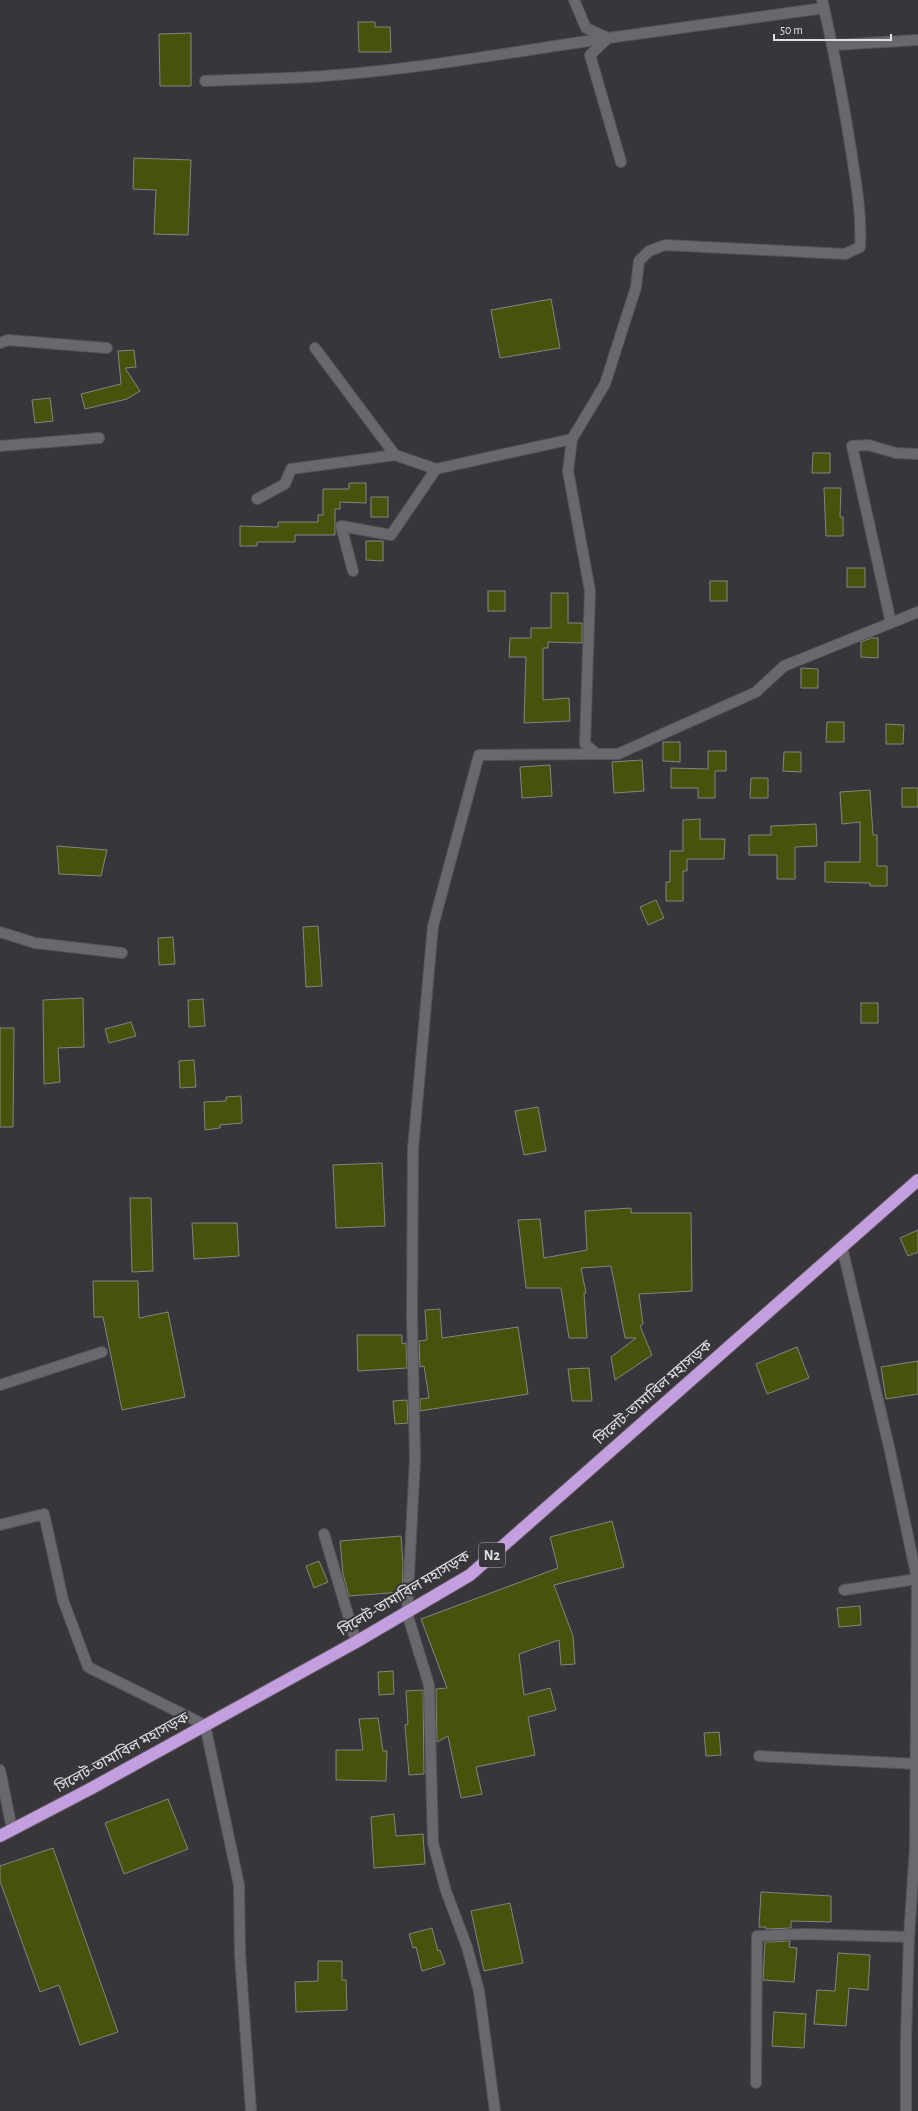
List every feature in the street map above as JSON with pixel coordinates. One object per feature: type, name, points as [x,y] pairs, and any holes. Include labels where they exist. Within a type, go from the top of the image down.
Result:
[{"type":"highway","name":"সিলেট-তামাবিল মহাসড়ক","points":[[0,1836],[356,1642],[470,1575],[918,1180]]},
{"type":"street","points":[[574,0],[586,28],[608,38]]},
{"type":"street","points":[[206,81],[324,76],[428,65],[823,4],[833,45],[862,222],[860,247],[845,254],[665,245],[649,251],[639,261],[636,287],[605,384],[572,439],[568,471],[590,591],[585,744],[597,754]]},
{"type":"street","points":[[608,38],[590,55],[621,162]]},
{"type":"street","points":[[833,45],[918,40]]},
{"type":"street","points":[[0,343],[8,340],[107,348]]},
{"type":"street","points":[[315,348],[395,455]]},
{"type":"street","points":[[0,446],[99,438]]},
{"type":"street","points":[[256,499],[285,484],[291,469],[395,455],[436,469],[572,439]]},
{"type":"street","points":[[891,623],[852,446],[868,445],[896,453],[918,454]]},
{"type":"street","points":[[353,571],[341,526],[392,535],[436,469]]},
{"type":"street","points":[[495,2111],[479,1991],[467,1947],[446,1891],[433,1843],[429,1685],[407,1613],[415,1459],[412,1316],[413,1149],[433,926],[478,756],[618,754],[756,692],[784,666],[918,612]]},
{"type":"street","points":[[0,932],[35,943],[122,953]]},
{"type":"street","points":[[842,1247],[888,1444],[917,1579],[916,1848],[909,1937],[906,2038],[906,2111]]},
{"type":"street","points":[[0,1385],[102,1352]]},
{"type":"street","points":[[0,1525],[44,1514],[63,1600],[88,1667],[205,1725],[239,1885],[240,1954],[251,2111]]},
{"type":"street","points":[[324,1534],[356,1642]]},
{"type":"street","points":[[844,1590],[917,1579]]},
{"type":"street","points":[[759,1756],[917,1764]]},
{"type":"street","points":[[0,1770],[12,1829]]},
{"type":"street","points":[[756,2083],[757,1936],[804,1934],[909,1937]]},
{"type":"building","points":[[358,22],[375,22],[375,27],[390,27],[391,52],[359,52]]},
{"type":"building","points":[[191,33],[191,86],[160,86],[159,34]]},
{"type":"building","points":[[134,158],[191,160],[188,235],[154,234],[156,190],[133,189]]},
{"type":"building","points":[[551,299],[560,348],[500,358],[491,310]]},
{"type":"building","points":[[134,350],[136,367],[125,368],[140,391],[127,399],[85,409],[81,394],[121,384],[118,351]]},
{"type":"building","points":[[50,398],[53,421],[35,423],[32,400]]},
{"type":"building","points":[[813,453],[830,453],[830,473],[812,473]]},
{"type":"building","points":[[349,483],[366,483],[366,503],[340,502],[340,509],[335,509],[335,535],[295,535],[295,542],[257,542],[257,546],[240,546],[240,526],[278,527],[278,522],[318,522],[318,515],[323,515],[323,489],[349,489]]},
{"type":"building","points":[[824,488],[841,488],[840,517],[843,517],[843,536],[826,536]]},
{"type":"building","points":[[371,497],[388,497],[388,517],[371,517]]},
{"type":"building","points":[[366,541],[383,541],[383,561],[366,560]]},
{"type":"building","points":[[847,568],[865,568],[865,587],[847,587]]},
{"type":"building","points":[[710,581],[727,581],[727,601],[710,601]]},
{"type":"building","points":[[488,591],[505,591],[505,611],[488,611]]},
{"type":"building","points":[[551,593],[568,593],[568,623],[582,623],[582,643],[548,642],[548,648],[543,648],[543,700],[569,698],[570,721],[524,723],[526,657],[509,657],[510,638],[531,638],[531,628],[551,628]]},
{"type":"building","points":[[871,638],[878,638],[878,658],[861,657],[861,642]]},
{"type":"building","points":[[801,668],[818,669],[818,688],[801,688]]},
{"type":"building","points":[[827,722],[844,722],[844,742],[826,742]]},
{"type":"building","points":[[886,724],[904,725],[903,744],[886,744]]},
{"type":"building","points":[[663,742],[680,742],[680,762],[663,761]]},
{"type":"building","points":[[708,751],[726,751],[726,771],[715,771],[715,798],[698,798],[698,788],[671,788],[671,768],[708,769]]},
{"type":"building","points":[[784,752],[801,752],[801,772],[783,771]]},
{"type":"building","points":[[642,760],[644,791],[614,793],[612,762]]},
{"type":"building","points":[[550,765],[552,796],[522,798],[520,767]]},
{"type":"building","points":[[751,778],[768,778],[768,798],[750,798]]},
{"type":"building","points":[[902,788],[918,788],[918,807],[902,807]]},
{"type":"building","points":[[870,790],[873,835],[877,835],[877,866],[887,866],[887,886],[870,886],[870,883],[825,882],[825,862],[860,862],[860,822],[842,824],[840,792]]},
{"type":"building","points":[[700,819],[700,839],[725,839],[724,859],[687,859],[687,871],[683,871],[683,901],[666,901],[666,882],[670,882],[670,851],[683,851],[683,820]]},
{"type":"building","points":[[816,824],[817,846],[795,847],[795,879],[777,879],[777,855],[749,855],[749,835],[771,835],[771,826]]},
{"type":"building","points":[[57,846],[107,850],[101,876],[59,874]]},
{"type":"building","points":[[656,900],[664,918],[648,925],[640,907]]},
{"type":"building","points":[[318,926],[322,986],[306,987],[303,927]]},
{"type":"building","points":[[173,937],[175,964],[159,965],[158,938]]},
{"type":"building","points":[[83,998],[84,1047],[58,1048],[60,1082],[44,1084],[43,1000]]},
{"type":"building","points":[[203,999],[205,1026],[189,1027],[188,1000]]},
{"type":"building","points":[[861,1003],[878,1003],[878,1023],[861,1023]]},
{"type":"building","points":[[131,1022],[136,1036],[109,1043],[105,1029]]},
{"type":"building","points":[[0,1028],[14,1028],[13,1127],[0,1127]]},
{"type":"building","points":[[194,1060],[196,1087],[180,1088],[179,1061]]},
{"type":"building","points":[[241,1096],[242,1123],[220,1125],[220,1128],[205,1130],[204,1102],[226,1101],[226,1097]]},
{"type":"building","points":[[538,1107],[546,1151],[524,1155],[515,1111]]},
{"type":"building","points":[[382,1163],[385,1226],[336,1228],[333,1165]]},
{"type":"building","points":[[130,1198],[151,1198],[153,1271],[132,1272]]},
{"type":"building","points":[[631,1208],[631,1213],[691,1213],[692,1291],[639,1294],[643,1324],[640,1326],[652,1355],[615,1380],[611,1357],[636,1338],[625,1338],[611,1266],[581,1268],[586,1293],[584,1293],[587,1338],[569,1338],[561,1288],[526,1288],[518,1220],[540,1219],[544,1258],[587,1250],[585,1211]]},
{"type":"building","points":[[192,1223],[237,1223],[239,1256],[194,1259]]},
{"type":"building","points":[[918,1230],[918,1252],[908,1256],[900,1238]]},
{"type":"building","points":[[93,1281],[138,1281],[139,1318],[168,1312],[185,1397],[122,1410],[103,1317],[94,1317]]},
{"type":"building","points":[[440,1309],[442,1338],[518,1327],[528,1394],[420,1411],[420,1399],[429,1398],[424,1366],[420,1367],[419,1341],[427,1340],[425,1310]]},
{"type":"building","points":[[357,1335],[402,1335],[402,1344],[406,1343],[407,1368],[358,1371]]},
{"type":"building","points":[[797,1347],[809,1378],[767,1394],[756,1364]]},
{"type":"building","points":[[918,1361],[918,1394],[886,1399],[881,1367]]},
{"type":"building","points":[[589,1368],[592,1401],[572,1401],[568,1369]]},
{"type":"building","points":[[407,1400],[408,1423],[395,1424],[393,1401]]},
{"type":"building","points":[[612,1521],[624,1567],[554,1585],[573,1636],[575,1664],[561,1665],[559,1640],[519,1654],[524,1695],[550,1688],[556,1710],[528,1717],[535,1755],[476,1767],[482,1794],[461,1798],[448,1736],[437,1742],[436,1689],[447,1688],[421,1619],[558,1568],[550,1537]]},
{"type":"building","points":[[401,1536],[403,1565],[402,1592],[349,1596],[343,1574],[340,1541]]},
{"type":"building","points":[[319,1561],[328,1582],[314,1588],[306,1566]]},
{"type":"building","points":[[860,1606],[861,1625],[839,1627],[837,1608]]},
{"type":"building","points":[[393,1671],[394,1694],[379,1695],[378,1672]]},
{"type":"building","points":[[423,1690],[424,1774],[409,1775],[405,1725],[408,1724],[406,1691]]},
{"type":"building","points":[[378,1718],[383,1751],[387,1751],[386,1781],[336,1780],[336,1750],[363,1750],[359,1719]]},
{"type":"building","points":[[719,1732],[721,1755],[706,1756],[704,1733]]},
{"type":"building","points":[[168,1799],[188,1849],[124,1874],[105,1823]]},
{"type":"building","points":[[394,1814],[396,1836],[423,1834],[425,1864],[374,1868],[371,1817]]},
{"type":"building","points":[[53,1848],[118,2032],[80,2045],[59,1985],[40,1992],[0,1881],[0,1866]]},
{"type":"building","points":[[761,1892],[831,1896],[831,1922],[791,1921],[791,1928],[766,1929],[766,1927],[759,1927]]},
{"type":"building","points":[[510,1903],[523,1963],[484,1971],[471,1911]]},
{"type":"building","points":[[432,1928],[438,1951],[440,1950],[445,1964],[422,1971],[416,1947],[413,1948],[409,1934]]},
{"type":"building","points":[[790,1941],[789,1947],[797,1948],[794,1982],[763,1980],[765,1942]]},
{"type":"building","points":[[838,1953],[870,1955],[868,1990],[849,1988],[846,2026],[814,2024],[817,1990],[835,1991]]},
{"type":"building","points":[[318,1961],[342,1961],[342,1980],[346,1980],[347,2010],[296,2012],[295,1982],[318,1981]]},
{"type":"building","points":[[774,2012],[806,2014],[804,2048],[772,2046]]}]
